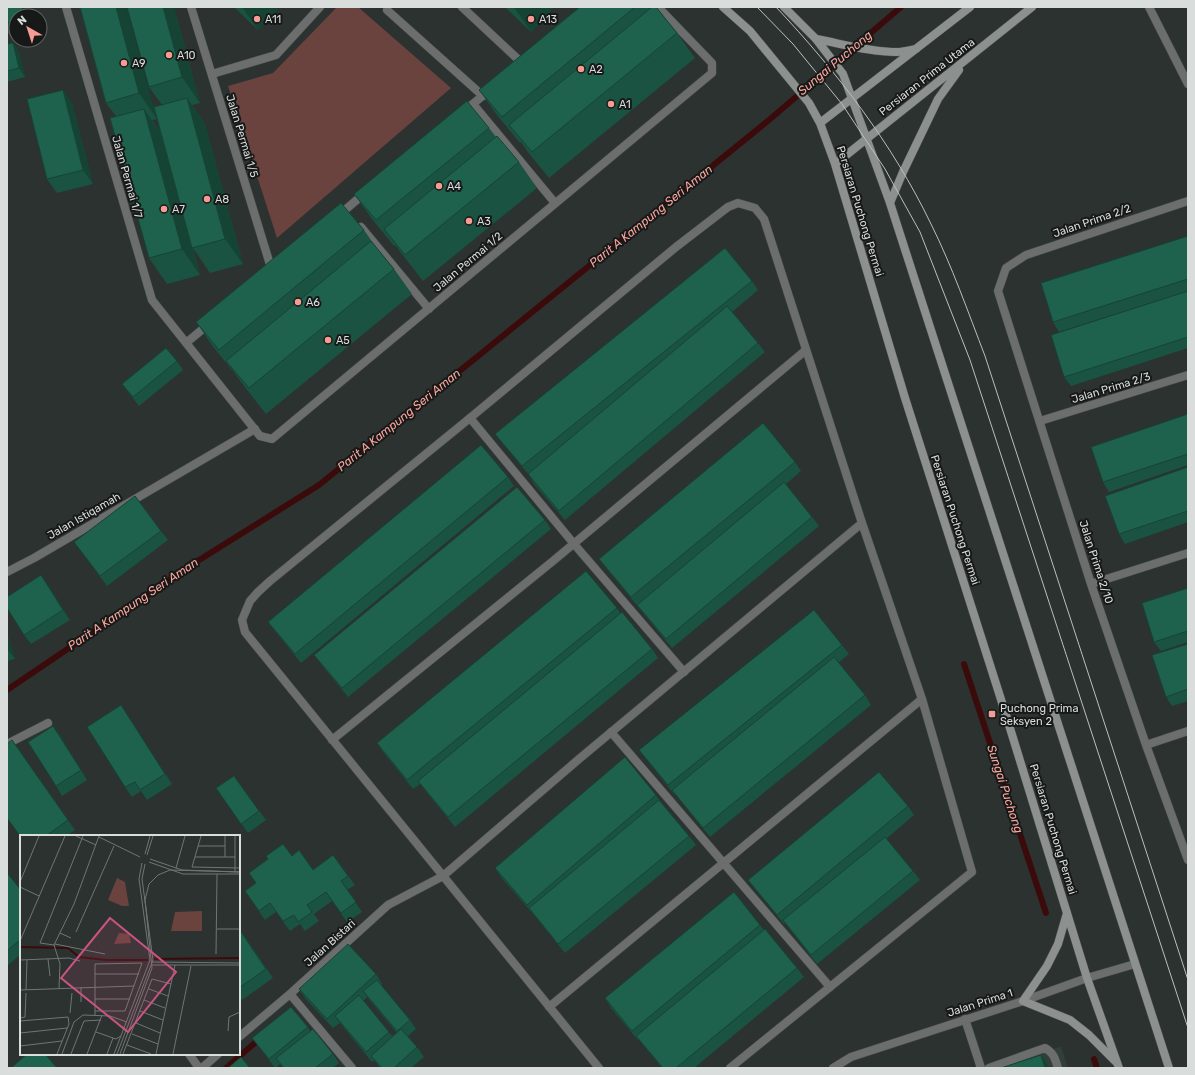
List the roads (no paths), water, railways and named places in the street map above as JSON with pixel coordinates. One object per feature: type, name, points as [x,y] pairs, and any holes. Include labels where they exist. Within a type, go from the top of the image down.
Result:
[{"type":"main road","name":"Persiaran Puchong Permai","points":[[723,7],[750,31],[809,103],[820,123],[835,164],[905,398],[1005,712],[1087,978],[1118,1066]]},
{"type":"main road","points":[[784,7],[816,39],[843,74],[853,99],[890,203],[1169,1068]]},
{"type":"main road","points":[[820,123],[853,99],[970,7]]},
{"type":"main road","name":"Persiaran Prima Utama","points":[[835,164],[1032,7]]},
{"type":"main road","points":[[816,39],[862,48],[897,52],[917,49]]},
{"type":"main road","points":[[890,203],[938,99],[964,62]]},
{"type":"main road","points":[[1067,912],[1058,944],[1047,966],[1023,1001],[1070,1020],[1089,1035],[1118,1066]]},
{"type":"street","name":"Jalan Permai 1/7","points":[[66,7],[152,300],[186,343]]},
{"type":"street","name":"Jalan Permai 1/5","points":[[191,7],[271,271]]},
{"type":"street","points":[[212,74],[276,54],[320,7]]},
{"type":"street","points":[[462,7],[522,63]]},
{"type":"street","name":"Jalan Permai 1/2","points":[[186,343],[260,436],[272,439],[712,73],[712,63],[658,7]]},
{"type":"street","points":[[1149,7],[1188,84]]},
{"type":"street","points":[[386,10],[483,96]]},
{"type":"street","points":[[455,119],[499,82]]},
{"type":"street","points":[[473,104],[556,203]]},
{"type":"street","points":[[329,223],[351,215],[370,189]]},
{"type":"street","name":"Jalan Prima 2/2","points":[[1006,268],[1026,255],[1188,201]]},
{"type":"street","points":[[599,1068],[245,632],[242,620],[250,601],[270,581],[676,247],[728,207],[738,203],[755,208],[764,219],[862,523],[922,699],[972,872],[730,1068]]},
{"type":"street","points":[[351,215],[429,309]]},
{"type":"street","name":"Jalan Prima 2/10","points":[[1006,268],[998,291],[1091,584],[1146,745],[1188,860]]},
{"type":"street","points":[[186,343],[216,317]]},
{"type":"street","points":[[332,740],[574,544],[806,350]]},
{"type":"street","name":"Jalan Prima 2/3","points":[[1040,421],[1188,375]]},
{"type":"street","points":[[470,418],[574,544],[684,672]]},
{"type":"street","name":"Jalan Istiqamah","points":[[7,572],[34,558],[255,430]]},
{"type":"street","name":"Jalan Bistari","points":[[240,1036],[290,994],[388,906],[443,876],[611,732],[862,523]]},
{"type":"street","points":[[1091,584],[1188,552]]},
{"type":"street","points":[[549,1007],[922,699]]},
{"type":"street","points":[[7,744],[48,723]]},
{"type":"street","points":[[1146,745],[1188,731]]},
{"type":"street","points":[[611,732],[830,986]]},
{"type":"street","name":"Jalan Prima 1","points":[[833,1068],[851,1057],[1023,1001],[1087,978],[1136,964]]},
{"type":"street","points":[[290,994],[352,1068]]},
{"type":"street","points":[[965,1019],[981,1068]]},
{"type":"street","points":[[989,1068],[1045,1048],[1054,1055],[1058,1068]]},
{"type":"street","points":[[190,1055],[200,1068],[217,1055]]},
{"type":"waterway","name":"Parit A Kampung Seri Aman","points":[[7,690],[196,562],[319,485],[769,120],[901,7]]},
{"type":"waterway","name":"Sungai Puchong","points":[[964,664],[1046,913]]},
{"type":"waterway","points":[[226,1068],[257,1041]]},
{"type":"waterway","name":"Sungai Puchong","points":[[1094,1059],[1097,1068]]},
{"type":"tram line","points":[[757,7],[793,44],[842,104],[885,169],[920,232],[970,360],[1188,1028]]},
{"type":"tram line","points":[[776,7],[842,83],[881,137],[916,194],[960,289],[985,356],[1188,980]]},
{"type":"place","name":"A11","points":[[257,19]]},
{"type":"place","name":"A13","points":[[531,19]]},
{"type":"place","name":"A10","points":[[169,55]]},
{"type":"place","name":"A9","points":[[124,63]]},
{"type":"place","name":"A2","points":[[581,69]]},
{"type":"place","name":"A1","points":[[611,104]]},
{"type":"place","name":"A4","points":[[439,186]]},
{"type":"place","name":"A8","points":[[207,199]]},
{"type":"place","name":"A7","points":[[164,209]]},
{"type":"place","name":"A3","points":[[469,221]]},
{"type":"place","name":"A6","points":[[298,302]]},
{"type":"place","name":"A5","points":[[328,340]]},
{"type":"place","name":"Puchong Prima Seksyen 2","points":[[992,714]]}]
